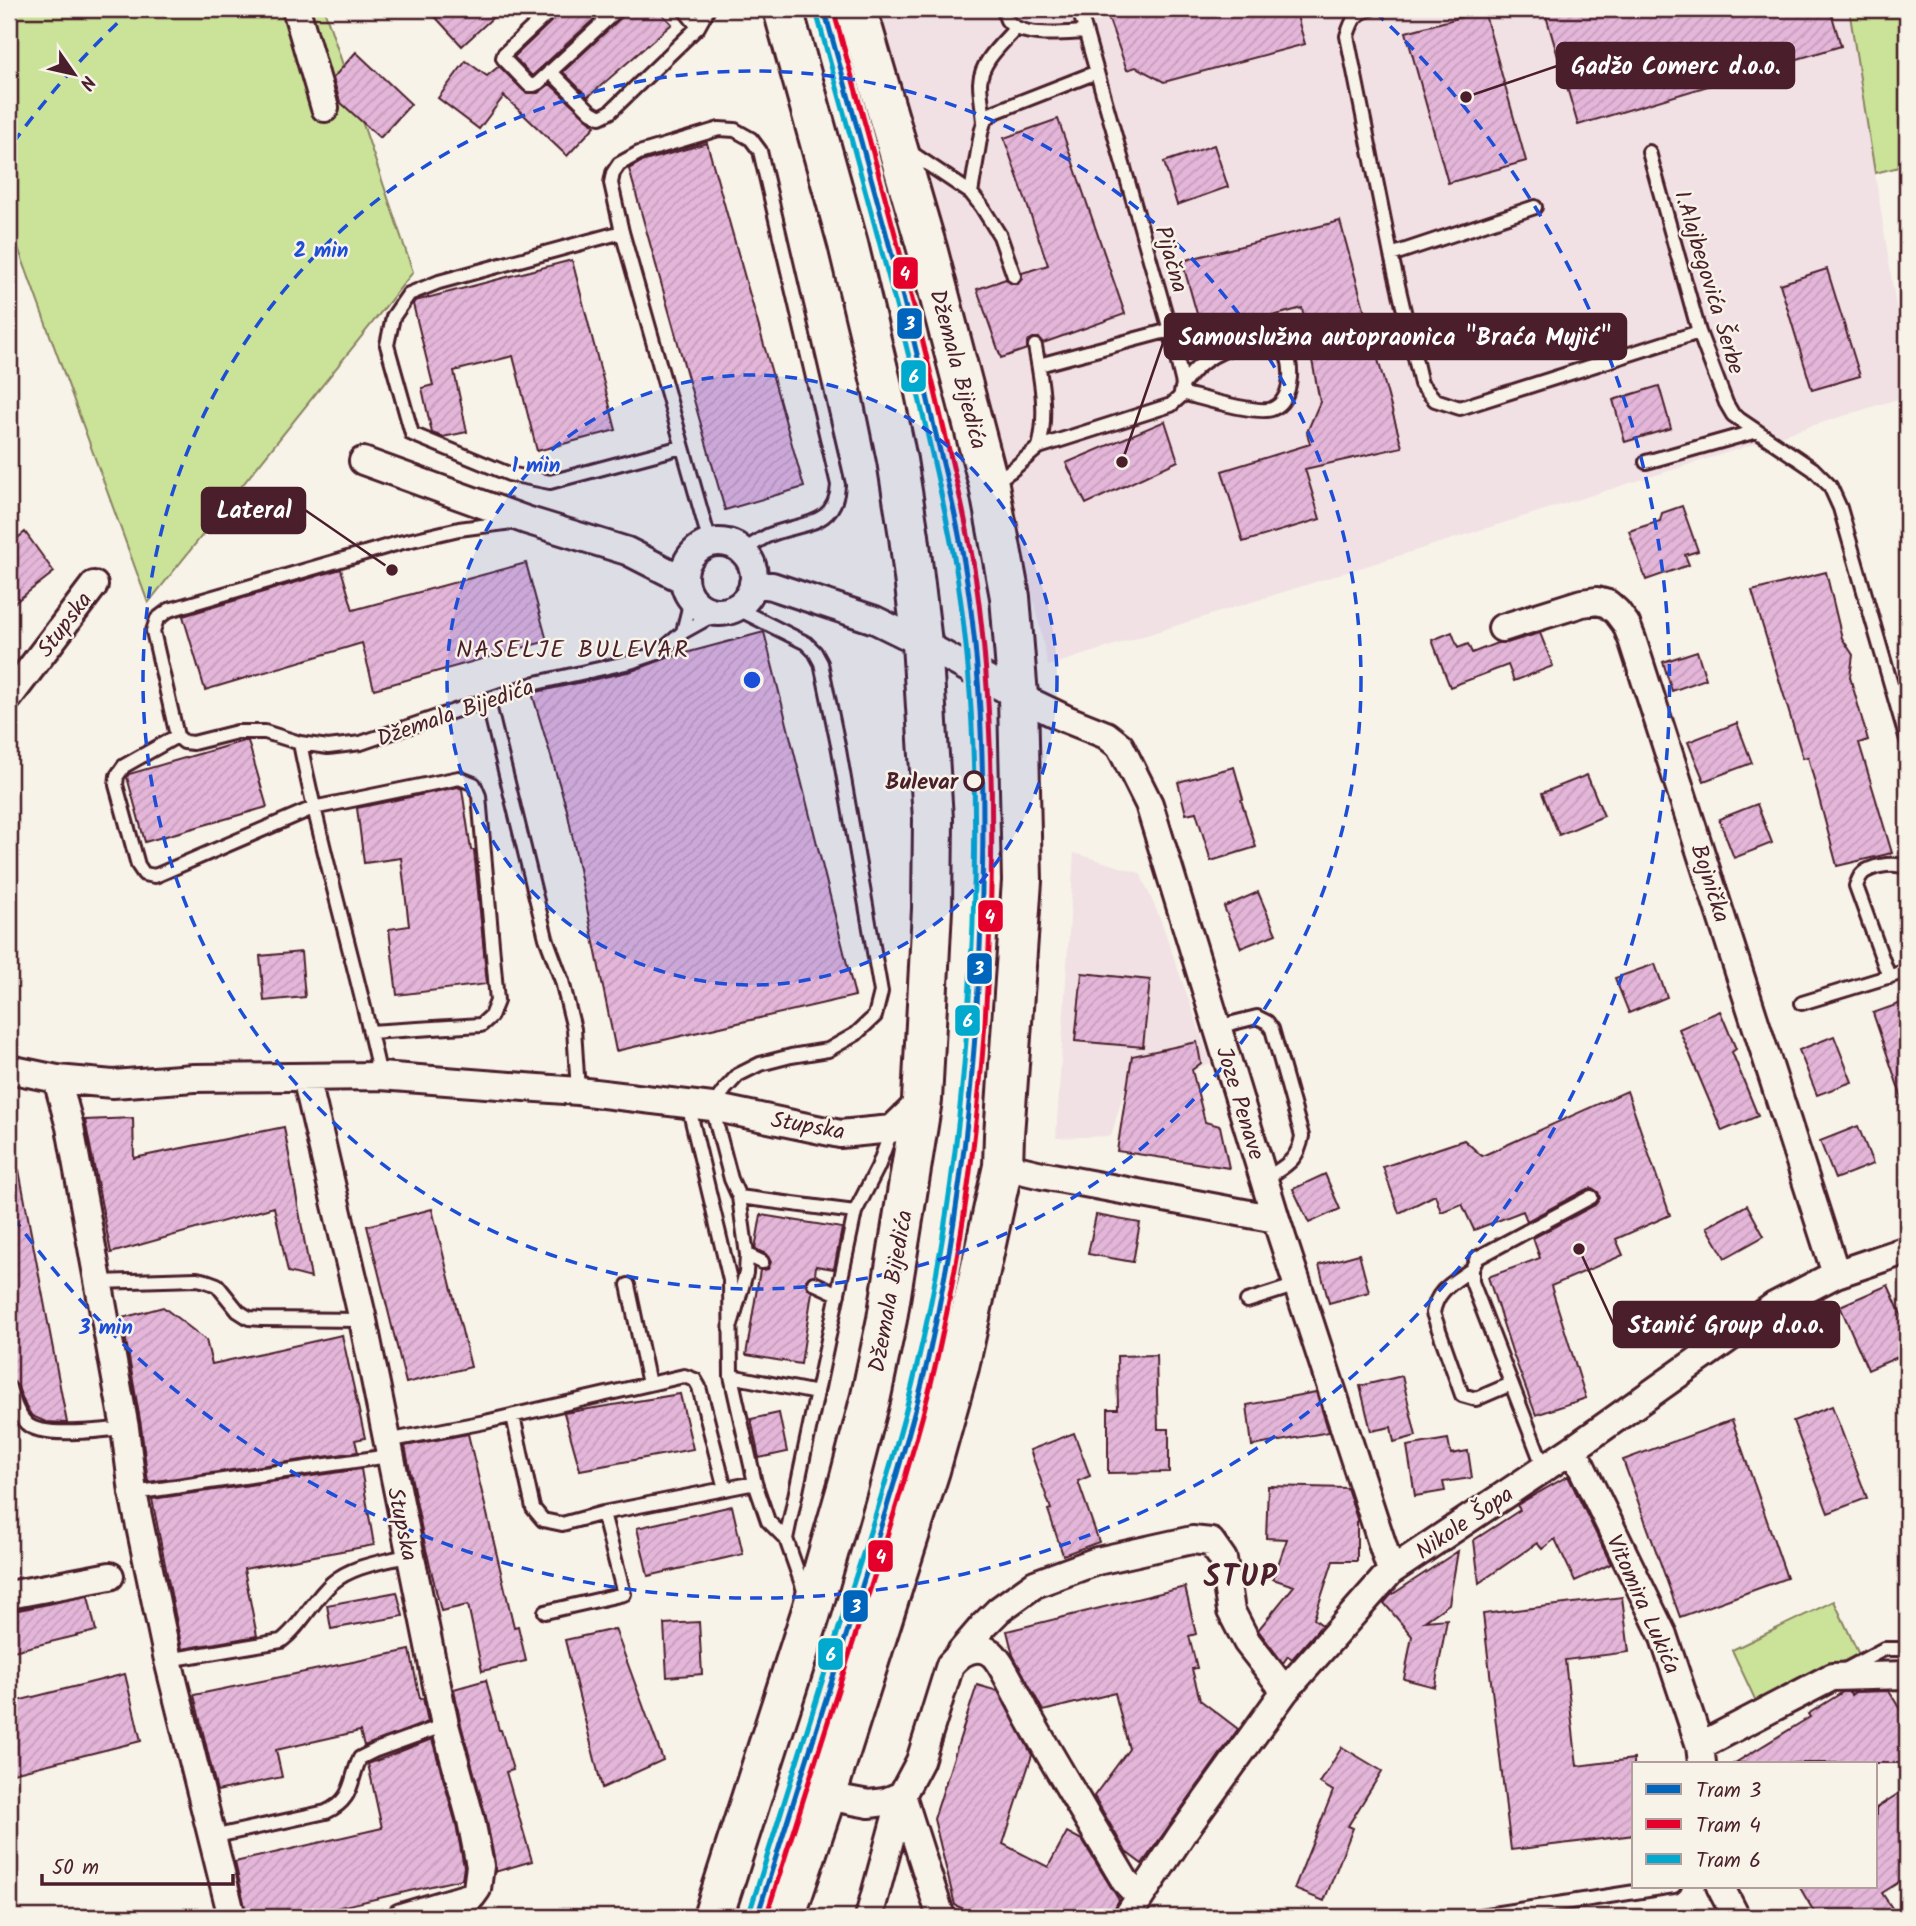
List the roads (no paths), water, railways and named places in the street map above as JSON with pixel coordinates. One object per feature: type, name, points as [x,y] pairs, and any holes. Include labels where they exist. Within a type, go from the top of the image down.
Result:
[{"type":"main road","name":"Džemala Bijedića","points":[[713,1917],[811,1613],[849,1482],[876,1370],[902,1233],[922,1100],[932,909],[933,819],[922,643],[909,536],[881,382],[845,231],[783,9]]},
{"type":"main road","name":"Džemala Bijedića","points":[[785,1917],[930,1470],[952,1392],[1003,1167],[1022,881],[1018,696],[1010,597],[989,485],[928,253],[857,9]]},
{"type":"street","points":[[296,9],[325,108]]},
{"type":"street","points":[[363,461],[526,520],[626,551],[673,554],[703,546],[727,543],[743,551],[752,565],[753,583],[744,601],[727,610],[708,610],[697,605],[687,588],[686,563],[703,546]]},
{"type":"street","points":[[626,551],[687,588]]},
{"type":"street","points":[[753,583],[772,586],[875,620],[1018,696]]},
{"type":"street","name":"Stupska","points":[[9,697],[94,584]]},
{"type":"street","name":"Bojnička","points":[[1502,628],[1582,603],[1597,601],[1608,604],[1626,624],[1836,1274]]},
{"type":"street","name":"Joze Penave","points":[[1018,696],[1106,735],[1120,746],[1149,804],[1276,1219],[1391,1571]]},
{"type":"street","name":"Stupska","points":[[9,1069],[57,1079],[113,1084],[194,1078],[380,1076],[578,1091],[700,1105],[840,1134],[892,1129]]},
{"type":"street","name":"Stupska","points":[[306,1077],[363,1320],[445,1725],[471,1819],[480,1866],[478,1889],[472,1896],[401,1917]]},
{"type":"street","points":[[57,1079],[70,1127],[125,1428],[133,1493],[168,1660],[232,1917]]},
{"type":"street","points":[[892,1129],[922,1100]]},
{"type":"street","points":[[1003,1167],[1276,1219]]},
{"type":"street","name":"Nikole Šopa","points":[[1134,1907],[1182,1834],[1285,1691],[1391,1571],[1573,1449],[1774,1306],[1836,1274],[1907,1250]]},
{"type":"street","name":"Vitomira Lukića","points":[[1573,1449],[1663,1635],[1701,1755]]},
{"type":"street","points":[[869,1917],[902,1795],[920,1761],[950,1665],[984,1625],[1035,1584],[1097,1561],[1192,1540],[1211,1542],[1223,1559],[1231,1611],[1247,1643],[1285,1691]]},
{"type":"street","points":[[9,1595],[110,1576]]},
{"type":"street","points":[[960,1653],[976,1648],[992,1653],[1125,1881],[1134,1907]]},
{"type":"street","points":[[1701,1755],[1832,1677],[1907,1675]]},
{"type":"street","points":[[826,1796],[869,1804],[886,1802],[902,1795]]},
{"type":"street","points":[[902,1795],[941,1917]]},
{"type":"street","points":[[1721,1888],[1736,1917]]},
{"type":"lane","points":[[552,9],[507,51],[503,58],[529,85],[534,85],[618,9]]},
{"type":"lane","points":[[684,9],[698,27]]},
{"type":"lane","points":[[550,71],[591,112],[600,117],[610,112],[698,27],[708,9]]},
{"type":"lane","points":[[1003,9],[1008,21],[1016,28],[1032,33],[1085,32]]},
{"type":"lane","name":"Pijačna","points":[[1079,9],[1170,330],[1182,388]]},
{"type":"lane","points":[[1370,9],[1359,12],[1351,22],[1347,36],[1391,255],[1421,384],[1435,400],[1460,408],[1699,332]]},
{"type":"lane","points":[[971,193],[984,122],[980,82],[986,62],[1016,28]]},
{"type":"lane","points":[[984,122],[992,113],[1097,72]]},
{"type":"lane","points":[[703,546],[682,447],[622,232],[611,183],[619,164],[639,153],[719,129],[735,130],[751,139],[760,151],[838,485],[838,498],[830,511],[819,521],[767,536],[743,551]]},
{"type":"lane","points":[[897,144],[971,193],[1000,236],[1014,276]]},
{"type":"lane","name":"I.Alajbegovića Šerbe","points":[[1649,152],[1699,332],[1726,403],[1733,415],[1813,469],[1830,486],[1840,508],[1907,740]]},
{"type":"lane","points":[[1391,255],[1535,207]]},
{"type":"lane","points":[[622,232],[439,282],[409,294],[393,317],[387,345],[412,434],[509,474],[550,482],[682,447]]},
{"type":"lane","points":[[1039,365],[1170,330]]},
{"type":"lane","points":[[989,485],[1039,447],[1171,405],[1180,397],[1182,388],[1198,366],[1260,338],[1274,338],[1284,348],[1290,366],[1286,395],[1271,409],[1246,408],[1182,388]]},
{"type":"lane","points":[[1035,346],[1044,414],[1044,430],[1039,447]]},
{"type":"lane","points":[[1646,462],[1757,431]]},
{"type":"lane","points":[[370,1032],[481,1026],[491,1016],[496,1001],[479,796],[474,784],[459,778],[313,808],[155,876],[144,874],[138,865],[116,785],[117,776],[124,766],[177,736],[153,631],[157,619],[169,610],[399,543],[459,529],[526,520]]},
{"type":"lane","points":[[683,632],[688,612],[687,588]]},
{"type":"lane","points":[[700,1105],[726,1088],[738,1075],[760,1064],[828,1050],[856,1034],[875,1016],[881,992],[821,663],[806,643],[727,610]]},
{"type":"lane","name":"Džemala Bijedića","points":[[177,736],[184,742],[193,743],[237,732],[265,732],[300,743],[328,747],[361,743],[536,683],[630,662],[660,652],[683,632],[727,610]]},
{"type":"lane","points":[[488,701],[546,938],[562,981],[571,1019],[578,1091]]},
{"type":"lane","points":[[300,743],[313,808],[380,1076]]},
{"type":"lane","points":[[1889,977],[1856,886],[1864,872],[1892,864],[1907,868]]},
{"type":"lane","points":[[1802,1003],[1907,971]]},
{"type":"lane","points":[[1217,1027],[1257,1017],[1267,1021],[1272,1029],[1302,1136],[1297,1156],[1264,1180]]},
{"type":"lane","points":[[700,1105],[739,1197],[747,1255],[746,1273],[731,1325]]},
{"type":"lane","points":[[700,1105],[730,1280],[731,1376],[755,1483],[768,1521],[786,1539],[811,1613]]},
{"type":"lane","points":[[786,1539],[855,1212],[878,1167],[892,1129]]},
{"type":"lane","points":[[739,1197],[855,1212]]},
{"type":"lane","points":[[1544,1468],[1472,1282],[1472,1269],[1476,1258],[1591,1197]]},
{"type":"lane","points":[[747,1255],[762,1262]]},
{"type":"lane","points":[[1472,1269],[1439,1294],[1433,1313],[1462,1395],[1476,1399],[1511,1384]]},
{"type":"lane","points":[[98,1282],[197,1279],[217,1285],[238,1311],[250,1318],[363,1320]]},
{"type":"lane","points":[[814,1283],[838,1294]]},
{"type":"lane","points":[[1247,1301],[1297,1284]]},
{"type":"lane","points":[[628,1285],[649,1384]]},
{"type":"lane","points":[[133,1493],[388,1448],[684,1376],[695,1380],[699,1387],[725,1489]]},
{"type":"lane","points":[[731,1376],[817,1393]]},
{"type":"lane","points":[[9,1388],[24,1421],[33,1428],[51,1432],[93,1432],[125,1428]]},
{"type":"lane","points":[[513,1416],[533,1508],[543,1520],[562,1524],[603,1513],[755,1483]]},
{"type":"lane","points":[[545,1612],[624,1594],[603,1513]]},
{"type":"lane","points":[[168,1660],[281,1641],[289,1636],[333,1583],[354,1570],[410,1555]]},
{"type":"lane","points":[[1832,1677],[1884,1649],[1907,1649]]},
{"type":"lane","points":[[212,1837],[338,1807],[346,1797],[360,1758],[445,1725]]},
{"type":"lane","points":[[1474,1917],[1661,1888]]},
{"type":"tram line","name":"3","points":[[757,1917],[889,1500],[927,1363],[949,1254],[964,1145],[975,1035],[981,924],[983,795],[980,709],[973,624],[964,560],[907,315],[824,9]]},
{"type":"tram line","name":"4","points":[[766,1917],[900,1495],[936,1363],[958,1254],[973,1145],[984,1035],[990,924],[992,795],[989,709],[973,560],[916,315],[833,9]]},
{"type":"tram line","name":"6","points":[[749,1914],[880,1499],[918,1361],[940,1253],[956,1144],[967,1034],[973,924],[975,838],[971,710],[964,624],[955,561],[899,317],[816,11]]},
{"type":"place","name":"Gadžo Comerc d.o.o.","points":[[1466,97]]},
{"type":"place","name":"Samouslužna autopraonica \"Braća Mujić\"","points":[[1122,462]]},
{"type":"place","name":"Lateral","points":[[392,570]]},
{"type":"place","name":"Bulevar","points":[[974,781]]},
{"type":"place","name":"Stanić Group d.o.o.","points":[[1579,1249]]},
{"type":"district","name":"NASELJE BULEVAR","points":[[573,649]]},
{"type":"district","name":"STUP","points":[[1241,1576]]}]
